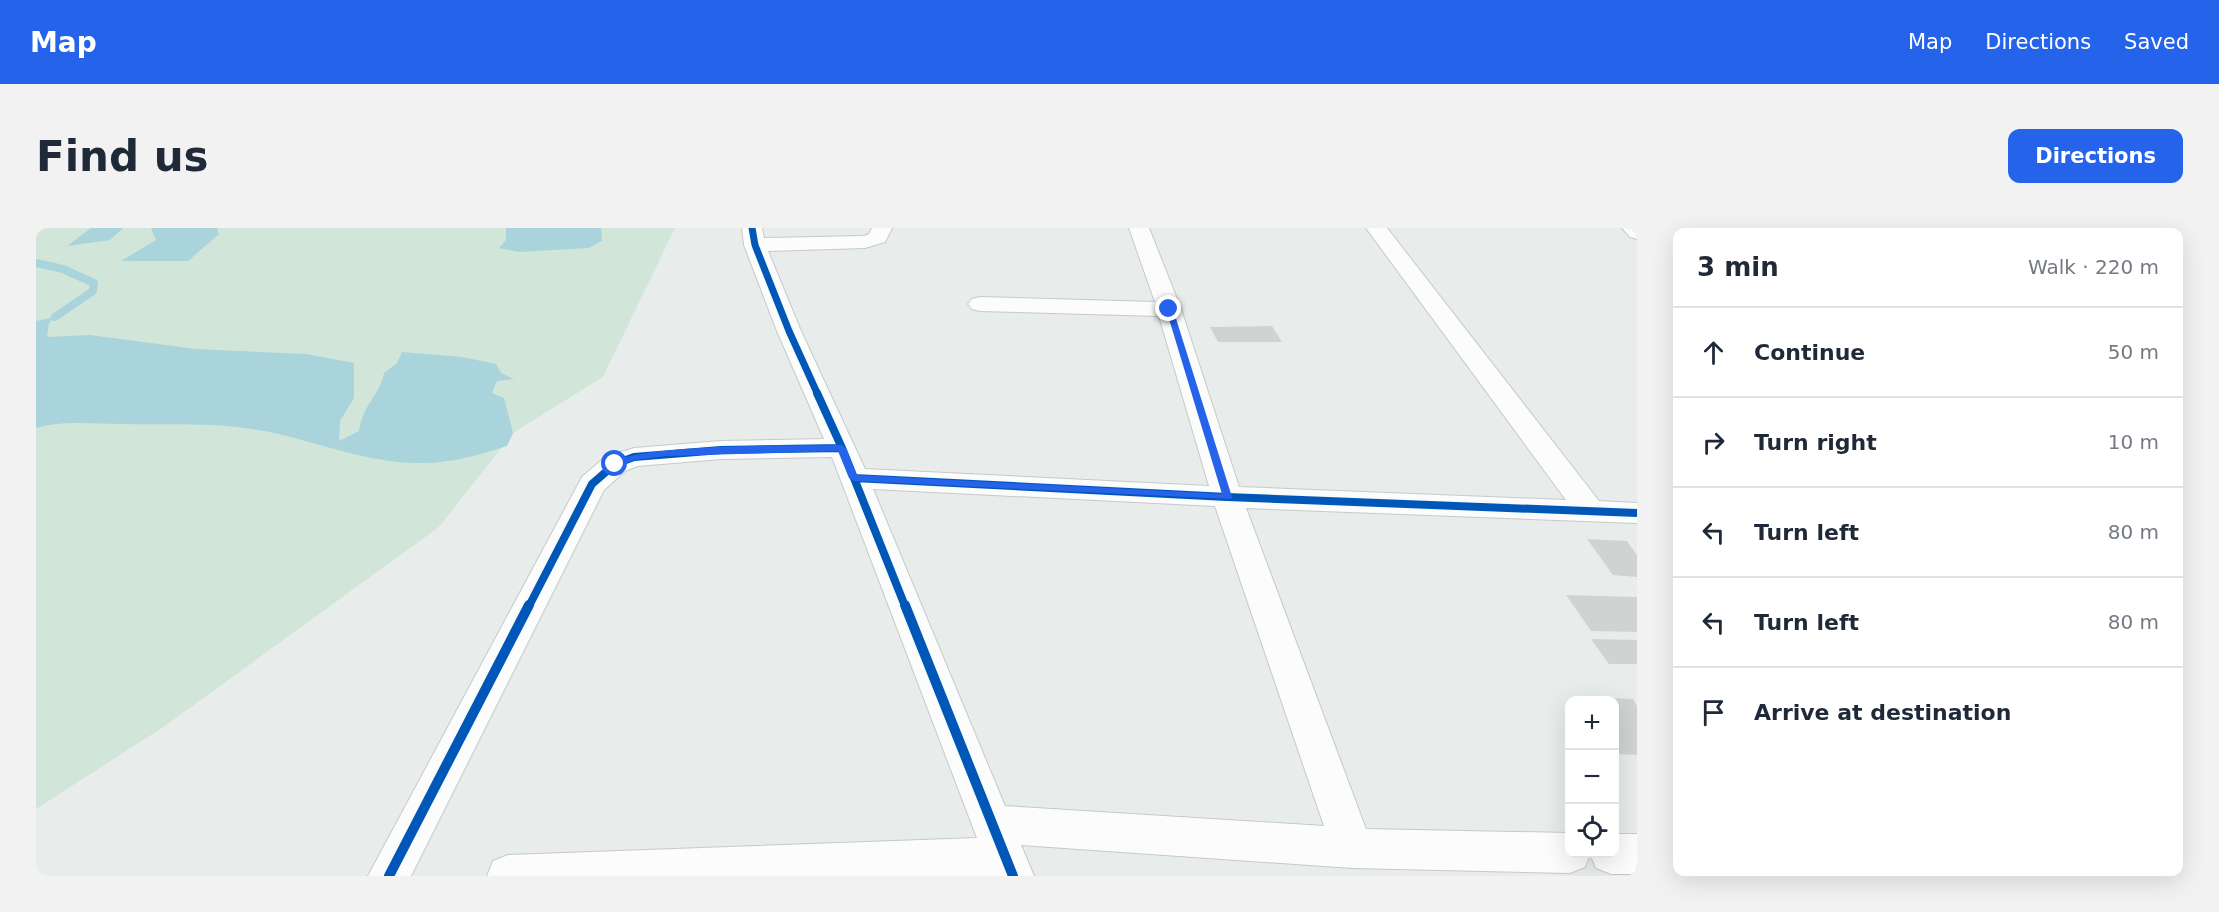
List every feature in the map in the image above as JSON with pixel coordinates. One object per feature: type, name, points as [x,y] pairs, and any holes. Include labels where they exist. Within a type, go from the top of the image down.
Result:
[{"type":"street","points":[[882,228],[878,238],[865,242],[753,237],[789,331],[842,448],[1003,852]]},
{"type":"street","points":[[1139,228],[1169,309],[1227,497],[1352,848]]},
{"type":"street","points":[[1376,228],[1589,509]]},
{"type":"street","points":[[1632,228],[1637,233]]},
{"type":"street","points":[[980,304],[1169,309]]},
{"type":"street","points":[[388,876],[592,484],[615,464],[634,457],[721,450],[842,448]]},
{"type":"street","points":[[854,478],[1227,497],[1589,509],[1637,513]]},
{"type":"street","points":[[508,876],[1003,852],[1352,848],[1565,853]]},
{"type":"street","points":[[1619,854],[1637,854]]},
{"type":"green space","points":[[36,228],[675,228],[603,377],[513,433],[439,527],[165,726],[36,809]]},
{"type":"water","points":[[91,228],[123,228],[110,240],[67,246]]},
{"type":"water","points":[[151,228],[217,228],[219,234],[188,261],[121,261],[156,240]]},
{"type":"water","points":[[506,228],[601,228],[602,241],[589,248],[519,252],[499,248],[506,240]]},
{"type":"water","points":[[55,317],[49,323],[47,337],[90,335],[196,349],[306,354],[354,363],[354,398],[340,421],[339,441],[359,431],[364,414],[379,388],[384,373],[397,363],[402,352],[462,357],[496,364],[501,373],[514,379],[497,381],[492,393],[504,398],[513,433],[507,446],[474,456],[418,463],[378,459],[278,434],[225,426],[79,423],[36,428],[36,321]]},
{"type":"building","points":[[1272,326],[1282,342],[1218,342],[1210,327]]},
{"type":"building","points":[[1587,539],[1627,541],[1637,555],[1637,577],[1613,575]]},
{"type":"building","points":[[1566,595],[1637,597],[1637,632],[1591,631]]},
{"type":"building","points":[[1591,639],[1637,640],[1637,664],[1609,664]]},
{"type":"building","points":[[1619,698],[1633,699],[1637,706],[1637,755],[1619,754]]},
{"type":"waterway","points":[[36,263],[63,269],[94,283],[93,291],[55,317]]},
{"type":"cycle path","points":[[752,228],[755,245],[789,331],[842,448],[1013,876]]},
{"type":"cycle path","points":[[389,876],[592,484],[615,464],[634,457],[721,450],[842,448]]},
{"type":"cycle path","points":[[854,478],[1227,497],[1637,513]]},
{"type":"route","points":[[615,464],[634,457],[666,453],[842,448],[854,478],[1227,497],[1169,309]]}]
